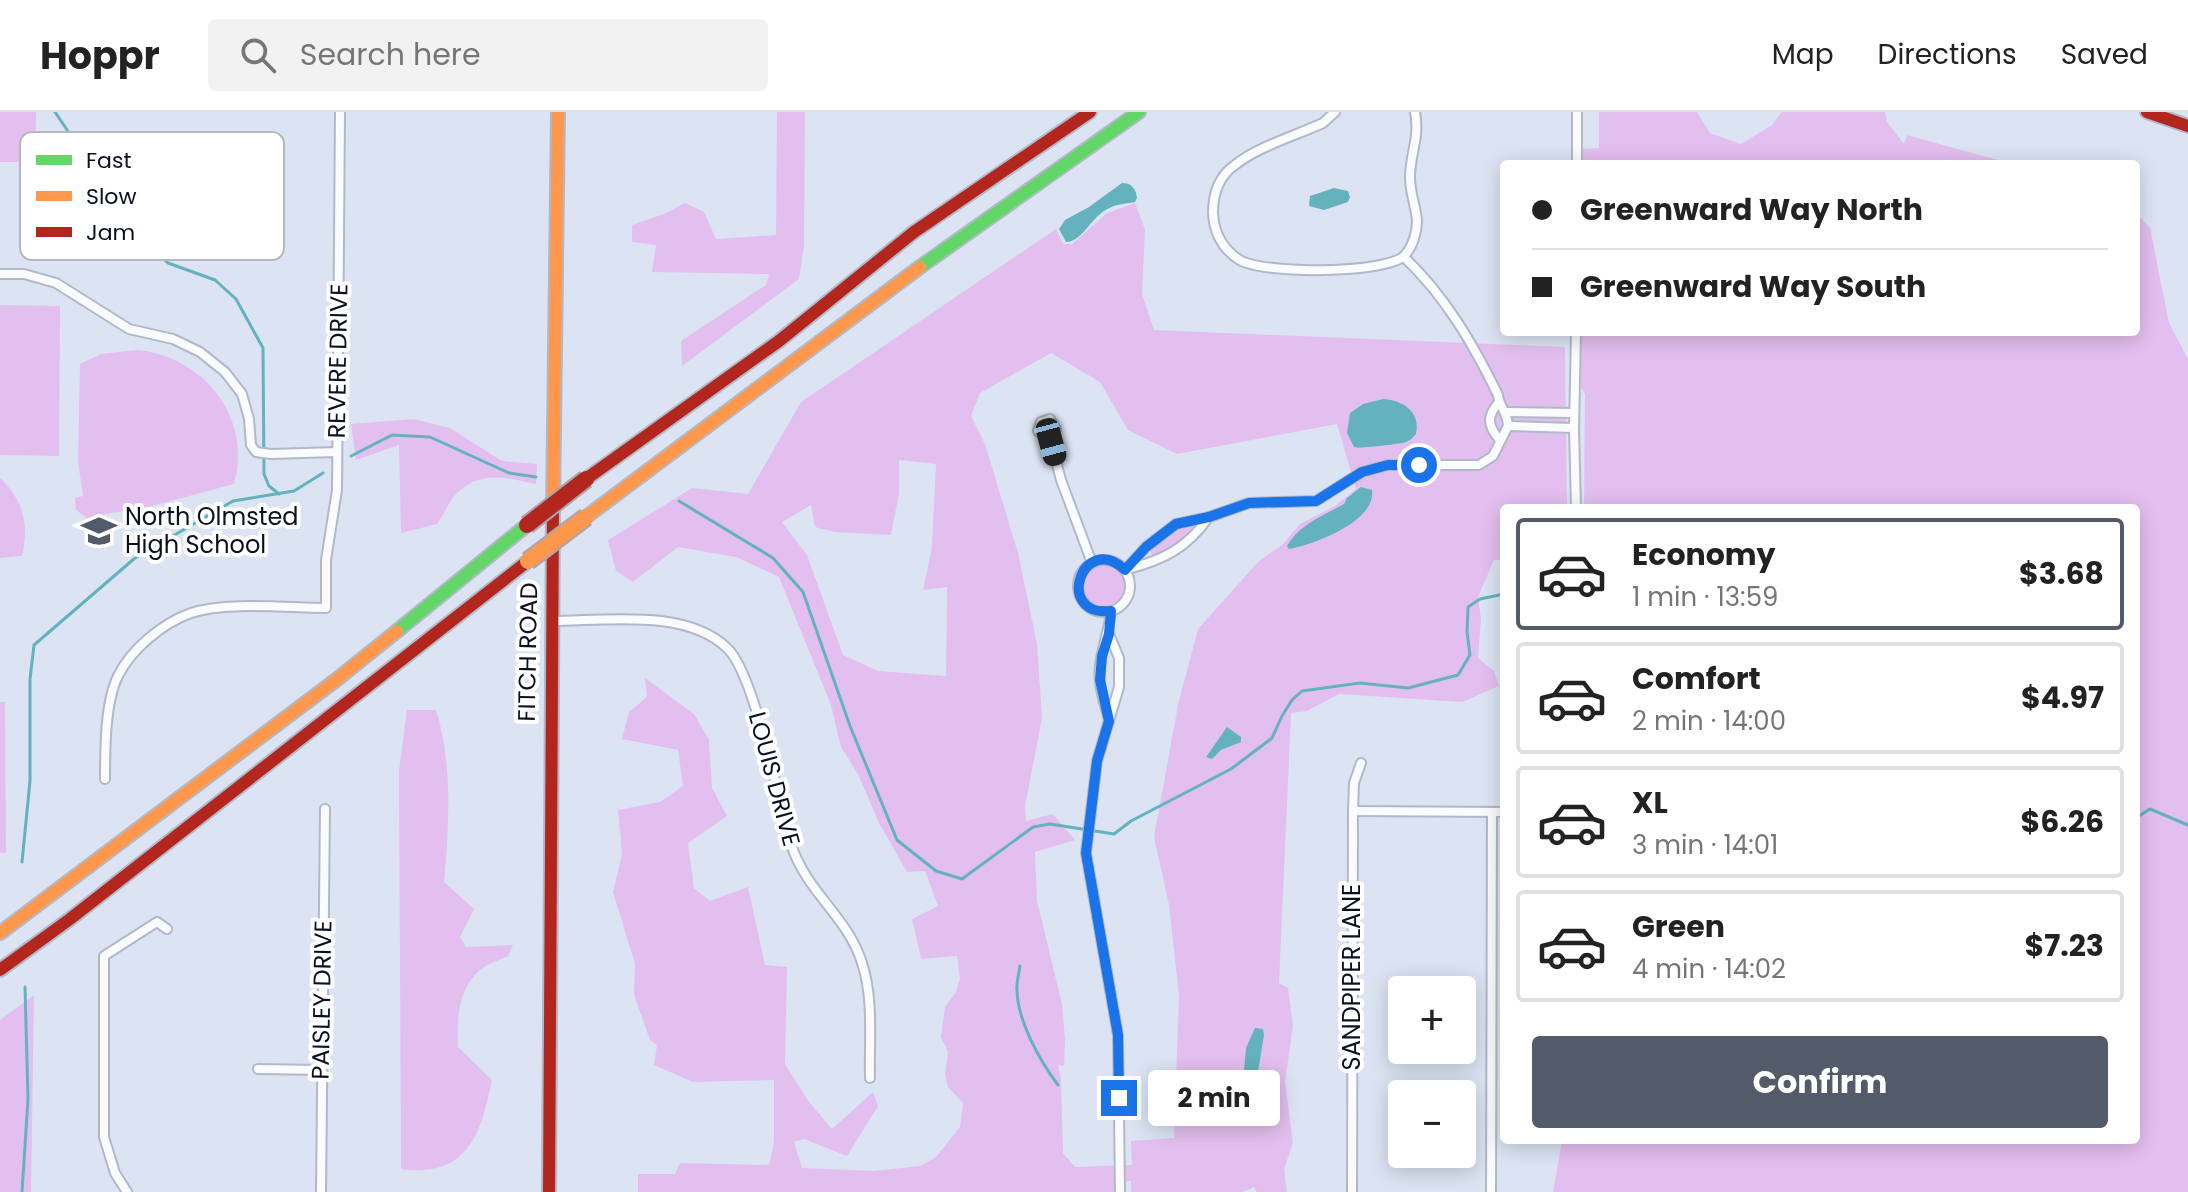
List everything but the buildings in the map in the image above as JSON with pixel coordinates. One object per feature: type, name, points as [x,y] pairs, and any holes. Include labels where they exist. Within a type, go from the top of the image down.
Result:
[{"type":"main road","name":"FITCH ROAD","points":[[549,1192],[551,621],[558,112]]},
{"type":"main road","points":[[0,933],[336,680],[586,479],[779,341],[914,232],[1090,112]]},
{"type":"main road","points":[[0,970],[70,919],[586,517],[934,256],[1139,112]]},
{"type":"main road","points":[[2147,112],[2188,126]]},
{"type":"street","name":"REVERE DRIVE","points":[[105,779],[105,731],[117,676],[138,648],[163,628],[192,613],[235,607],[326,608],[326,560],[337,490],[340,112]]},
{"type":"street","points":[[1335,112],[1323,123],[1235,164],[1221,179],[1213,201],[1217,235],[1240,261],[1265,269],[1313,270],[1386,265],[1404,257],[1414,241],[1417,221],[1410,179],[1411,159],[1418,136],[1415,112]]},
{"type":"street","points":[[1577,112],[1577,160]]},
{"type":"street","points":[[1125,570],[1146,547],[1176,524],[1249,503],[1316,501],[1362,472],[1388,465],[1479,465],[1493,456],[1508,426],[1507,412],[1499,402],[1487,371],[1447,305],[1428,280],[1404,257]]},
{"type":"street","points":[[0,274],[24,274],[56,283],[129,329],[173,339],[200,352],[225,372],[242,394],[249,419],[251,445],[264,454],[337,452]]},
{"type":"street","points":[[1576,336],[1576,504]]},
{"type":"street","points":[[1499,402],[1490,412],[1489,420],[1492,431],[1499,439]]},
{"type":"street","points":[[1507,412],[1574,413]]},
{"type":"street","points":[[1508,426],[1574,428]]},
{"type":"street","points":[[1051,442],[1092,563]]},
{"type":"street","points":[[1125,570],[1155,562],[1176,551],[1195,536],[1208,517]]},
{"type":"street","points":[[1110,561],[1125,570],[1129,578],[1129,594],[1119,608],[1094,610],[1081,599],[1080,575],[1092,563],[1110,561]]},
{"type":"street","points":[[1109,721],[1100,680],[1111,611]]},
{"type":"street","name":"LOUIS DRIVE","points":[[551,621],[667,621],[705,633],[729,649],[748,682],[797,862],[822,901],[851,933],[863,964],[868,990],[870,1078]]},
{"type":"street","points":[[1109,634],[1119,658],[1119,687],[1097,761],[1086,853],[1118,1035],[1120,1192]]},
{"type":"street","name":"SANDPIPER LANE","points":[[1352,1192],[1353,811],[1354,783],[1361,763]]},
{"type":"street","name":"PAISLEY DRIVE","points":[[321,1192],[325,809]]},
{"type":"street","points":[[1353,811],[1500,812]]},
{"type":"street","points":[[1491,1192],[1492,812]]},
{"type":"street","points":[[127,1192],[115,1173],[104,1137],[104,956],[157,922],[167,929]]},
{"type":"street","points":[[258,1069],[321,1070]]},
{"type":"shaded area","points":[[0,112],[36,112],[36,132],[20,132],[20,162],[0,162]]},
{"type":"shaded area","points":[[777,112],[805,112],[804,245],[799,279],[682,366],[681,341],[766,285],[769,274],[652,272],[656,245],[632,242],[632,225],[685,203],[704,212],[716,239],[776,235]]},
{"type":"shaded area","points":[[1599,112],[1697,112],[1710,133],[1741,144],[1772,125],[1782,112],[1885,112],[1887,122],[1904,144],[1907,135],[1998,160],[1581,160],[1581,149],[1599,148]]},
{"type":"shaded area","points":[[1135,203],[1145,229],[1142,294],[1154,330],[1565,347],[1567,504],[1500,504],[1500,560],[1494,560],[1478,597],[1481,619],[1478,658],[1494,671],[1499,686],[1462,702],[1339,694],[1307,711],[1291,713],[1279,983],[1288,988],[1293,1026],[1285,1082],[1293,1143],[1284,1169],[1287,1192],[1257,1192],[1254,1187],[1242,1192],[1131,1192],[1131,1181],[1114,1180],[1114,1192],[638,1192],[638,1174],[675,1174],[680,1163],[769,1165],[774,1142],[774,1080],[693,1082],[654,1065],[657,1045],[650,1040],[634,995],[635,964],[613,892],[622,854],[618,810],[660,802],[683,786],[678,750],[622,739],[629,712],[647,697],[645,678],[694,714],[709,740],[712,788],[727,816],[688,843],[694,888],[710,901],[748,887],[765,965],[787,967],[785,1064],[809,1102],[832,1129],[873,1092],[878,1106],[847,1156],[804,1139],[794,1142],[802,1168],[873,1171],[920,1166],[936,1157],[960,1127],[963,1103],[948,1087],[945,1074],[948,1052],[941,1037],[945,1007],[956,992],[960,979],[957,956],[921,959],[912,919],[938,906],[925,871],[907,872],[879,823],[858,774],[841,747],[831,705],[779,577],[736,557],[678,547],[633,582],[616,571],[608,540],[692,488],[748,494],[801,402],[1056,229],[1063,244],[1072,244],[1107,213]],"holes":[[[1051,353],[1100,382],[1128,430],[1177,454],[1337,424],[1356,489],[1335,506],[1300,524],[1282,545],[1259,561],[1198,629],[1178,705],[1154,837],[1169,905],[1179,996],[1174,1138],[1131,1141],[1132,1165],[1075,1167],[1063,1153],[1058,1065],[1064,1066],[1062,1004],[1037,901],[1035,852],[1075,840],[1053,814],[1026,821],[1025,806],[1042,718],[1037,644],[1018,553],[985,444],[971,416],[980,393]],[[899,460],[936,464],[932,547],[923,590],[947,587],[946,676],[878,671],[843,655],[807,555],[782,522],[811,505],[815,527],[835,532],[891,535],[899,493]]]},
{"type":"shaded area","points":[[2140,217],[2150,228],[2169,323],[2188,359],[2188,1192],[1553,1192],[1561,1144],[2140,1144],[2140,504],[1584,504],[1585,394],[1581,388],[1581,336],[2140,336]]},
{"type":"shaded area","points":[[0,305],[60,306],[59,456],[0,455]]},
{"type":"shaded area","points":[[138,350],[162,355],[184,365],[218,395],[229,414],[236,436],[238,460],[234,484],[140,509],[104,514],[106,522],[93,523],[76,510],[75,498],[83,496],[78,462],[80,364],[101,354]]},
{"type":"shaded area","points":[[414,419],[450,428],[502,461],[537,464],[536,484],[495,478],[476,481],[455,495],[437,524],[401,533],[399,445],[356,460],[351,424]]},
{"type":"shaded area","points":[[0,478],[15,495],[23,514],[25,534],[22,556],[0,558]]},
{"type":"shaded area","points":[[1197,523],[1198,526],[1183,542],[1156,557],[1151,554],[1151,546],[1176,529]]},
{"type":"shaded area","points":[[1104,564],[1119,570],[1125,585],[1119,600],[1104,606],[1089,600],[1083,585],[1089,570]]},
{"type":"shaded area","points":[[0,702],[5,702],[6,853],[0,853]]},
{"type":"shaded area","points":[[407,710],[436,710],[441,731],[448,795],[444,882],[474,909],[460,937],[466,947],[513,945],[508,956],[483,968],[472,978],[460,1006],[458,1047],[492,1080],[483,1118],[468,1148],[456,1159],[424,1170],[401,1169],[399,771]]},
{"type":"shaded area","points":[[34,995],[31,1192],[0,1192],[0,1020]]},
{"type":"water","points":[[1122,183],[1134,189],[1135,202],[1108,209],[1076,238],[1066,242],[1059,229],[1065,220]]},
{"type":"water","points":[[1334,188],[1348,191],[1348,202],[1324,210],[1309,206],[1310,196]]},
{"type":"water","points":[[1383,399],[1409,409],[1416,419],[1416,434],[1402,443],[1354,447],[1347,433],[1350,413],[1363,404]]},
{"type":"water","points":[[1361,487],[1372,490],[1365,512],[1327,537],[1289,549],[1287,546],[1298,532],[1344,504]]},
{"type":"water","points":[[1227,727],[1241,737],[1241,742],[1221,750],[1212,759],[1206,757]]},
{"type":"water","points":[[1255,1028],[1263,1029],[1264,1035],[1251,1100],[1243,1098],[1242,1091],[1246,1048]]},
{"type":"waterway","points":[[55,112],[68,132]]},
{"type":"waterway","points":[[165,260],[215,280],[236,299],[263,348],[264,474],[269,486],[279,494]]},
{"type":"waterway","points":[[351,456],[392,435],[430,437],[509,473],[536,477]]},
{"type":"waterway","points":[[22,862],[30,781],[30,679],[34,645],[135,558],[233,501],[294,491],[323,473]]},
{"type":"waterway","points":[[679,501],[773,558],[803,592],[850,726],[897,840],[936,871],[962,879],[1033,827],[1050,824],[1114,834],[1131,821],[1231,769],[1272,738],[1292,700],[1302,691],[1360,683],[1408,688],[1458,675],[1470,655],[1468,607],[1480,599],[1500,595]]},
{"type":"waterway","points":[[2140,815],[2150,809],[2188,825]]},
{"type":"waterway","points":[[1020,966],[1017,988],[1021,1015],[1037,1053],[1058,1085]]},
{"type":"waterway","points":[[22,1192],[28,1099],[25,987]]},
{"type":"traffic: fast","points":[[920,267],[1139,112]]},
{"type":"traffic: fast","points":[[397,631],[527,525]]},
{"type":"traffic: slow","points":[[553,508],[558,112]]},
{"type":"traffic: slow","points":[[586,517],[920,267]]},
{"type":"traffic: slow","points":[[528,561],[586,517]]},
{"type":"traffic: slow","points":[[0,933],[397,631]]},
{"type":"traffic: jam","points":[[586,479],[779,341],[914,232],[1090,112]]},
{"type":"traffic: jam","points":[[2147,112],[2188,126]]},
{"type":"traffic: jam","points":[[527,525],[586,479]]},
{"type":"traffic: jam","points":[[549,1192],[553,508]]},
{"type":"traffic: jam","points":[[0,970],[70,919],[528,561]]},
{"type":"place","name":"North Olmsted High School","points":[[99,531]]},
{"type":"route","points":[[1119,1098],[1118,1035],[1086,853],[1097,761],[1109,721],[1100,680],[1111,611],[1103,612],[1087,606],[1078,591],[1080,575],[1085,567],[1101,560],[1118,564],[1125,570],[1146,547],[1176,524],[1249,503],[1300,504],[1316,501],[1362,472],[1388,465],[1419,465]]}]
